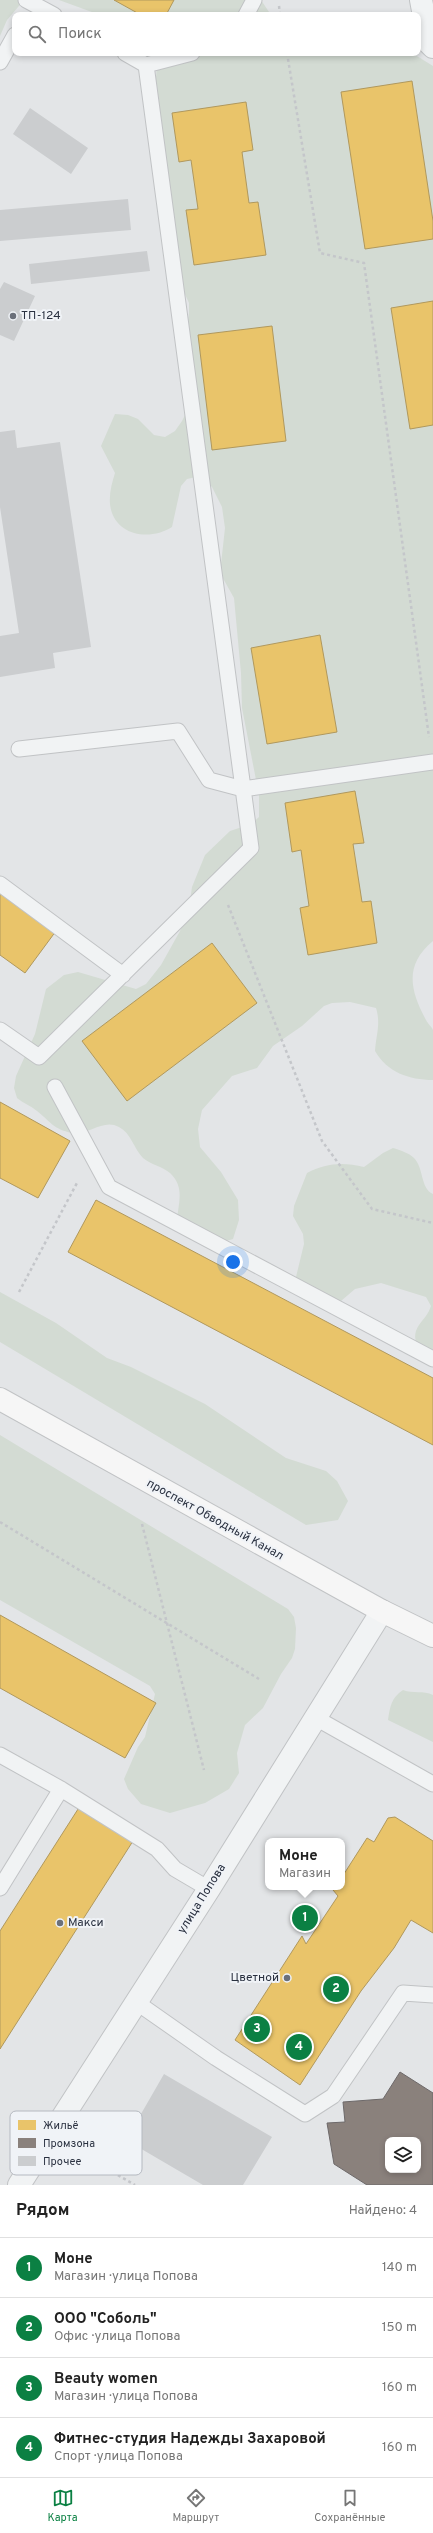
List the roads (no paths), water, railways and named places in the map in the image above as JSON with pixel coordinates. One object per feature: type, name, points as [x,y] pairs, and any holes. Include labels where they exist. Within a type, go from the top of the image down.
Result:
[{"type":"main road","name":"проспект Обводный Канал","points":[[0,1399],[382,1611],[433,1636]]},
{"type":"street","points":[[421,0],[429,43],[433,47]]},
{"type":"street","name":"улица Попова","points":[[66,2111],[209,1889],[314,1718],[382,1611]]},
{"type":"street","name":"улица Попова","points":[[19,2185],[25,2175]]},
{"type":"lane","points":[[248,12],[254,0]]},
{"type":"lane","points":[[28,6],[45,12]]},
{"type":"lane","points":[[0,62],[12,40]]},
{"type":"lane","points":[[130,56],[146,65],[180,56]]},
{"type":"lane","points":[[0,1030],[39,1057],[251,848],[146,65]]},
{"type":"lane","points":[[19,749],[178,731],[209,780],[243,789],[433,762]]},
{"type":"lane","points":[[0,884],[123,975]]},
{"type":"lane","points":[[55,1087],[109,1187],[433,1359]]},
{"type":"lane","points":[[314,1718],[433,1784]]},
{"type":"lane","points":[[0,1755],[61,1789],[156,1849],[175,1869],[209,1889]]},
{"type":"lane","points":[[0,1888],[61,1789]]},
{"type":"lane","points":[[136,2002],[216,2058],[305,2114],[333,2096],[404,1993],[433,1995]]},
{"type":"place","name":"ТП-124","points":[[13,316]]},
{"type":"place","name":"Моне","points":[[305,1918]]},
{"type":"place","name":"Макси","points":[[60,1923]]},
{"type":"place","name":"Цветной","points":[[287,1978]]},
{"type":"place","name":"ООО \"Соболь\"","points":[[336,1989]]},
{"type":"place","name":"Beauty women","points":[[257,2029]]},
{"type":"place","name":"Фитнес-студия Надежды Захаровой","points":[[299,2047]]}]
